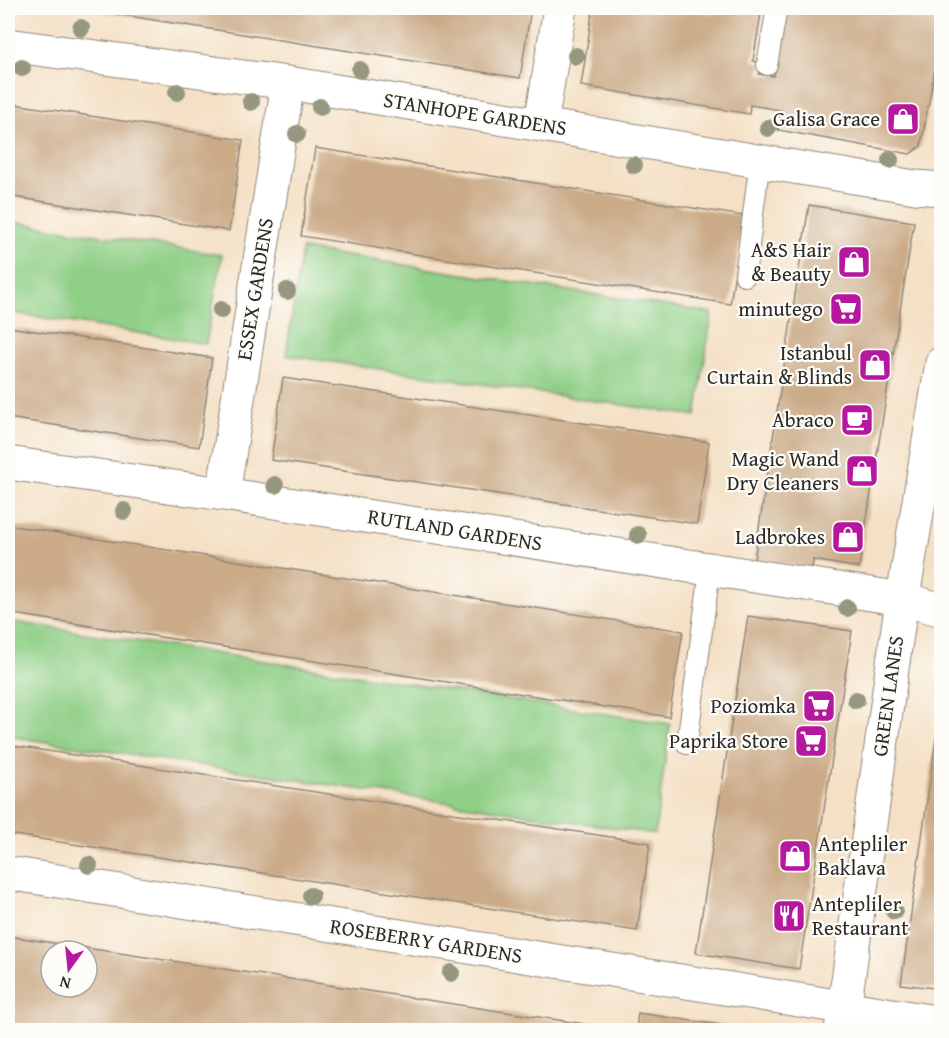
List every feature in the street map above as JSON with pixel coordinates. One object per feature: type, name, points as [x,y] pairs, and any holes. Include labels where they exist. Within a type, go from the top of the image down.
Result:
[{"type":"street","points":[[541,124],[560,8]]},
{"type":"street","name":"STANHOPE GARDENS","points":[[8,45],[288,83],[942,189]]},
{"type":"street","name":"ESSEX GARDENS","points":[[223,494],[288,83]]},
{"type":"street","name":"GREEN LANES","points":[[843,1019],[903,599],[942,363]]},
{"type":"street","name":"RUTLAND GARDENS","points":[[8,463],[903,599],[942,610]]},
{"type":"street","name":"ROSEBERRY GARDENS","points":[[8,873],[843,1019],[889,1016],[942,1023]]},
{"type":"lane","points":[[767,65],[777,8]]},
{"type":"lane","points":[[746,276],[760,160]]},
{"type":"lane","points":[[687,744],[710,570]]},
{"type":"green space","points":[[8,221],[222,255],[206,344],[8,312]]},
{"type":"green space","points":[[302,249],[712,313],[696,416],[286,355]]},
{"type":"green space","points":[[8,621],[670,724],[655,834],[8,736]]},
{"type":"building","points":[[78,8],[531,8],[520,78]]},
{"type":"building","points":[[593,8],[679,8],[718,14],[719,8],[762,8],[753,61],[761,63],[759,74],[774,76],[786,8],[942,8],[935,68],[921,146],[910,154],[778,130],[781,110],[750,105],[749,114],[581,86]]},
{"type":"building","points":[[8,103],[243,140],[229,231],[8,196]]},
{"type":"building","points":[[315,148],[744,216],[730,304],[301,236]]},
{"type":"building","points":[[809,205],[914,222],[859,568],[813,560],[812,569],[754,560]]},
{"type":"building","points":[[8,327],[212,358],[199,447],[8,418]]},
{"type":"building","points":[[283,378],[709,442],[697,524],[271,460]]},
{"type":"building","points":[[8,525],[683,631],[669,717],[8,613]]},
{"type":"building","points":[[748,616],[852,631],[799,969],[696,953]]},
{"type":"building","points":[[940,710],[942,710],[942,989],[901,984]]},
{"type":"building","points":[[8,745],[650,843],[637,931],[8,834]]},
{"type":"building","points":[[8,936],[39,941],[39,999],[99,999],[99,950],[617,1029],[617,1030],[41,1030],[8,1025]]},
{"type":"building","points":[[638,1013],[748,1029],[748,1030],[636,1030]]},
{"type":"place","name":"Galisa Grace","points":[[903,119]]},
{"type":"place","name":"A&S Hair & Beauty","points":[[854,262]]},
{"type":"place","name":"minutego","points":[[846,309]]},
{"type":"place","name":"Istanbul Curtain & Blinds","points":[[875,365]]},
{"type":"place","name":"Abraco","points":[[857,420]]},
{"type":"place","name":"Magic Wand Dry Cleaners","points":[[862,471]]},
{"type":"place","name":"Ladbrokes","points":[[848,537]]},
{"type":"place","name":"Poziomka","points":[[819,706]]},
{"type":"place","name":"Paprika Store","points":[[811,741]]},
{"type":"place","name":"Antepliler Baklava","points":[[795,856]]},
{"type":"place","name":"Antepliler Restaurant","points":[[789,916]]}]
